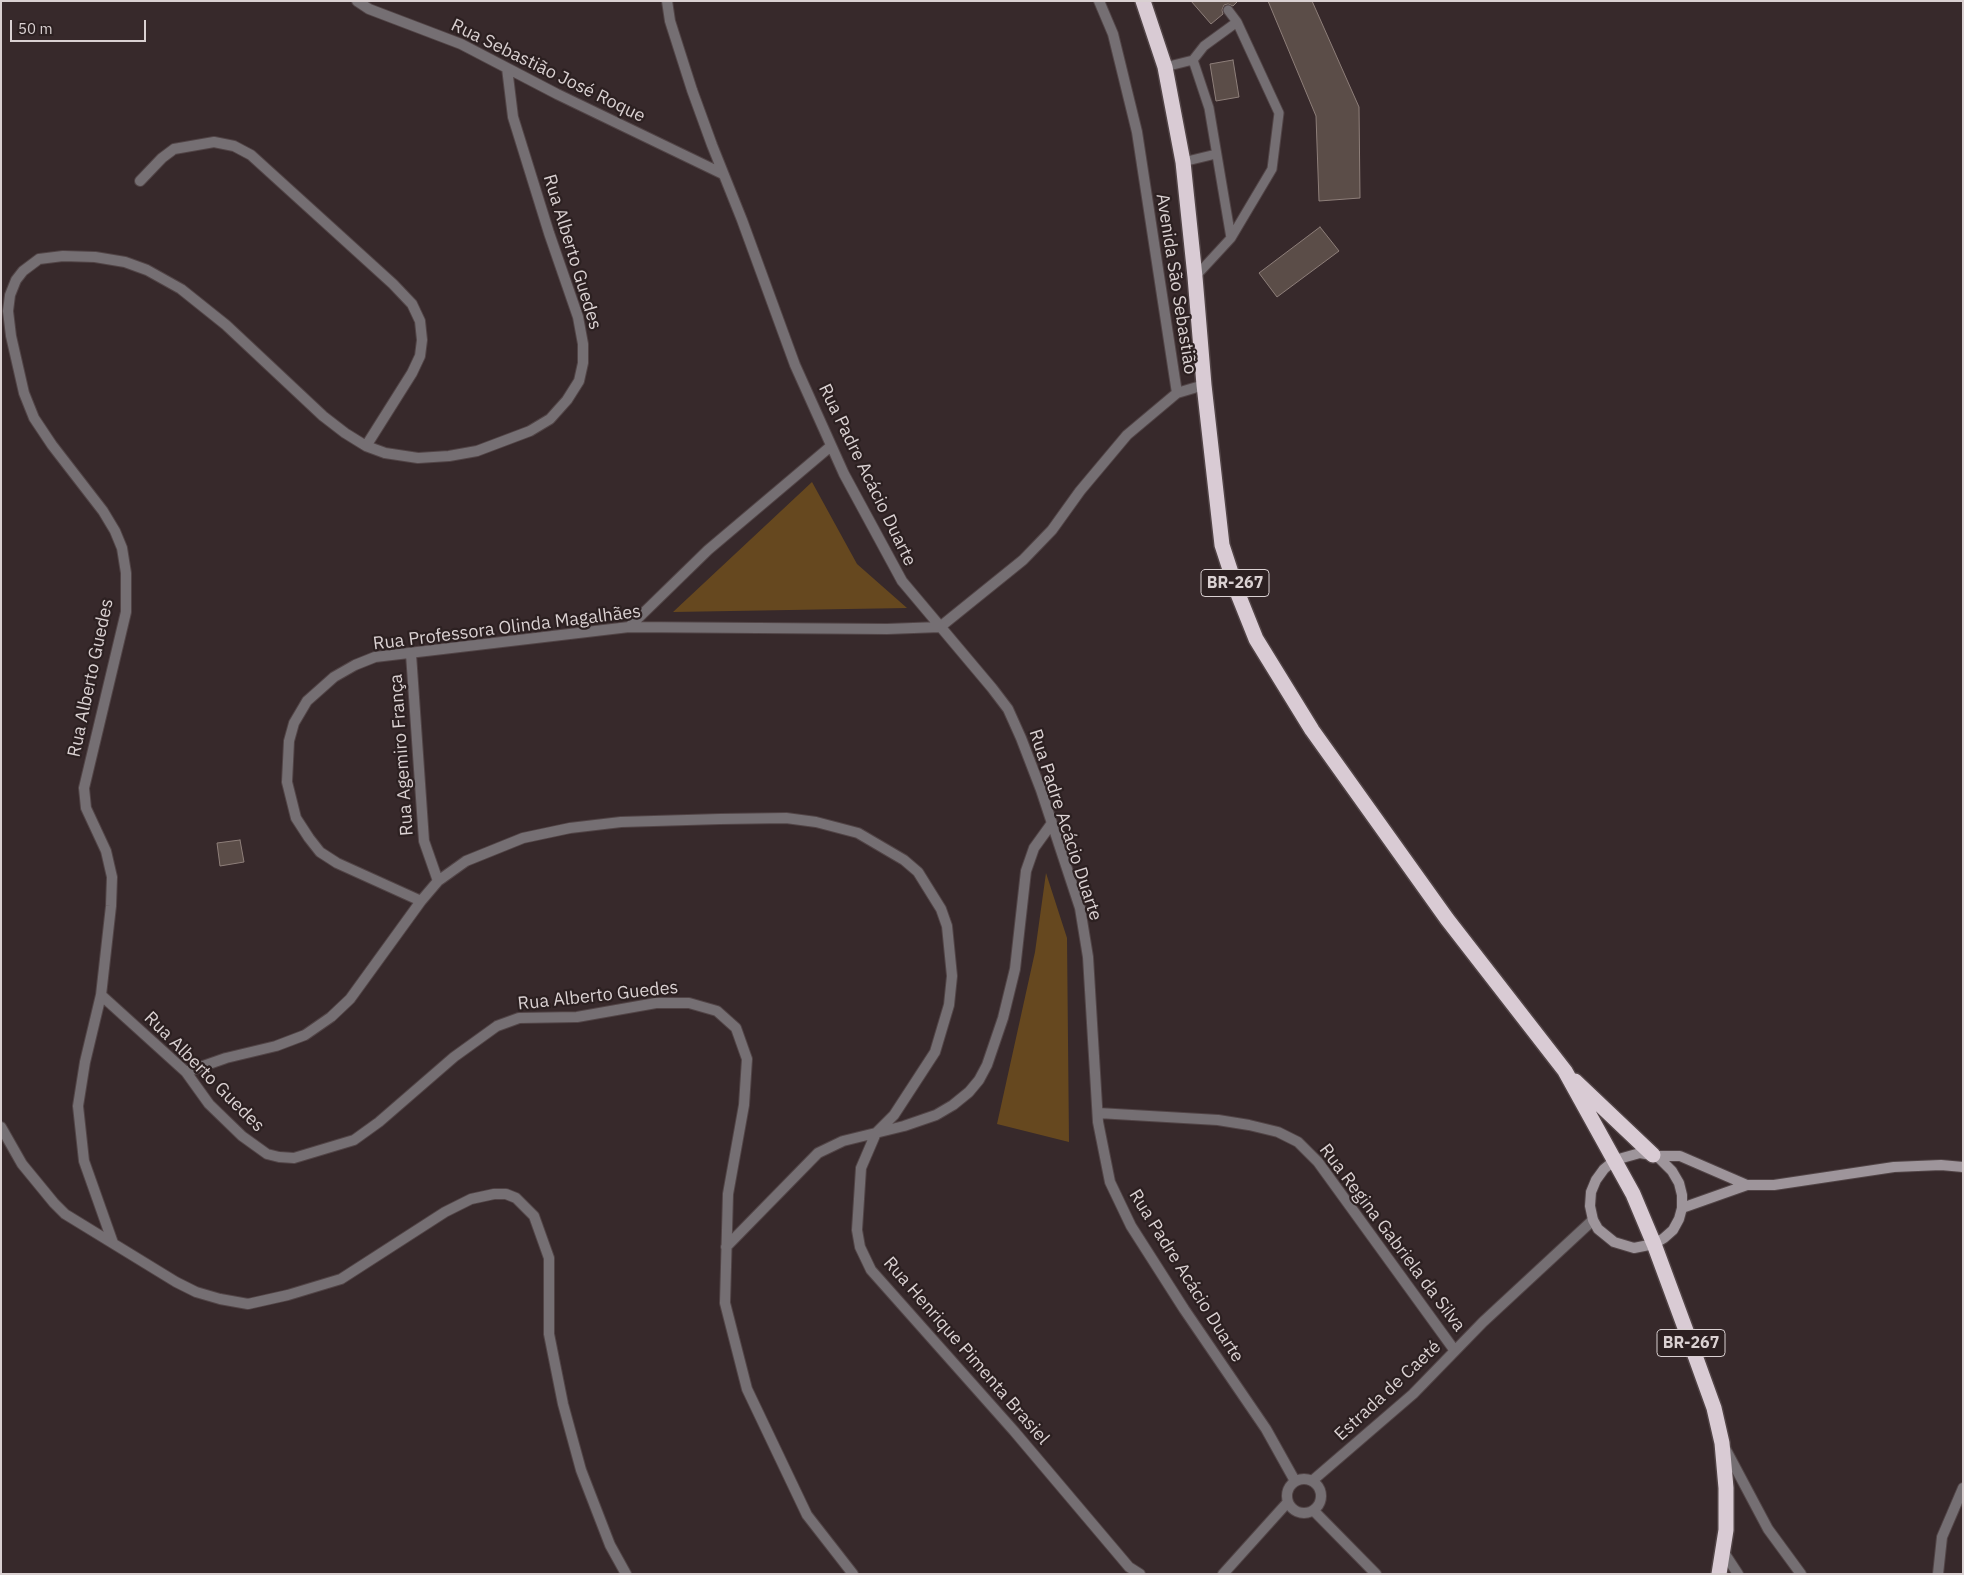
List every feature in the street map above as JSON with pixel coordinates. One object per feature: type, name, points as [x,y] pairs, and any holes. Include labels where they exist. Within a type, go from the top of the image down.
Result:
[{"type":"highway","name":"BR-267","points":[[1143,1],[1165,67],[1183,162],[1196,277],[1204,384],[1222,545],[1256,639],[1312,730],[1447,919],[1564,1071],[1633,1194],[1654,1244],[1707,1390],[1722,1443],[1726,1488],[1726,1530],[1720,1574]]},
{"type":"highway","points":[[1564,1071],[1655,1155]]},
{"type":"street","name":"Rua Sebastião José Roque","points":[[357,1],[369,9],[461,44],[723,174]]},
{"type":"street","name":"Rua Padre Acácio Duarte","points":[[667,1],[670,21],[692,90],[795,365],[831,446],[864,514],[902,581],[1008,709],[1021,738],[1080,908],[1088,957],[1098,1113],[1110,1182],[1131,1226],[1184,1309],[1266,1429],[1295,1481]]},
{"type":"street","name":"Avenida São Sebastião","points":[[940,627],[1023,560],[1052,530],[1080,491],[1126,435],[1177,393],[1137,132],[1113,34],[1099,1]]},
{"type":"street","name":"Rua Alberto Guedes","points":[[507,68],[513,117],[549,233],[578,317],[583,344],[583,363],[579,380],[567,400],[550,419],[530,431],[478,451],[449,456],[418,458],[385,453],[366,446],[345,433],[324,416],[226,325],[182,288],[147,270],[125,262],[95,257],[63,256],[39,259],[23,271],[16,280],[10,295],[8,311],[11,336],[24,393],[34,418],[47,438],[103,511],[115,531],[122,548],[126,574],[126,612],[84,788],[86,808],[106,851],[112,877],[112,906],[101,995],[186,1072],[209,1104],[242,1136],[267,1154],[294,1158],[354,1140],[379,1122],[454,1057],[498,1026],[519,1018],[577,1017],[656,1003],[689,1003],[717,1010],[736,1028],[747,1058],[744,1105],[728,1194],[725,1303],[747,1389],[808,1515],[854,1574]]},
{"type":"street","points":[[140,181],[162,158],[174,149],[214,142],[234,146],[251,155],[393,284],[412,304],[420,321],[422,340],[420,356],[398,396],[366,446]]},
{"type":"street","points":[[1177,393],[1204,384]]},
{"type":"street","points":[[629,627],[708,550],[831,446]]},
{"type":"street","name":"Rua Professora Olinda Magalhães","points":[[421,901],[337,864],[320,852],[296,818],[288,782],[289,741],[294,723],[306,701],[334,677],[355,665],[375,657],[629,627],[868,629],[940,627]]},
{"type":"street","name":"Rua Agemiro França","points":[[411,654],[424,841],[438,881]]},
{"type":"street","name":"Rua Henrique Pimenta Brasiel","points":[[186,1072],[226,1058],[276,1046],[306,1035],[331,1017],[350,999],[421,901],[438,881],[466,861],[523,838],[570,828],[621,822],[786,818],[816,822],[851,830],[885,848],[918,872],[940,909],[947,926],[952,976],[949,1005],[935,1052],[894,1115],[876,1133],[862,1168],[857,1230],[860,1247],[871,1270],[1014,1432],[1129,1567],[1140,1574]]},
{"type":"street","points":[[726,1247],[818,1153],[843,1141],[936,1115],[954,1105],[979,1080],[987,1065],[1003,1018],[1015,969],[1026,871],[1034,848],[1052,823]]},
{"type":"street","points":[[101,995],[85,1062],[78,1106],[84,1161],[114,1243]]},
{"type":"street","name":"Rua Regina Gabriela da Silva","points":[[1098,1113],[1176,1116],[1218,1120],[1264,1128],[1278,1132],[1298,1142],[1318,1162],[1455,1350]]},
{"type":"street","points":[[1,1127],[22,1164],[65,1214],[196,1292],[248,1304],[288,1295],[341,1279],[445,1212],[471,1199],[494,1194],[506,1194],[516,1198],[534,1216],[549,1258],[548,1334],[564,1404],[581,1470],[610,1545],[626,1574]]},
{"type":"street","points":[[1655,1155],[1672,1172],[1679,1183],[1682,1195],[1682,1208],[1679,1219],[1673,1230],[1654,1244],[1634,1248],[1624,1246],[1605,1236],[1593,1220],[1590,1206],[1593,1186],[1604,1168],[1615,1160],[1640,1153],[1680,1156],[1747,1185]]},
{"type":"street","points":[[1682,1208],[1747,1185],[1774,1184],[1894,1167],[1941,1165],[1963,1167]]},
{"type":"street","name":"Estrada de Caeté","points":[[1312,1481],[1413,1394],[1483,1322],[1593,1220]]},
{"type":"street","points":[[1722,1443],[1768,1529],[1801,1574]]},
{"type":"street","points":[[1307,1479],[1312,1481],[1317,1485],[1321,1496],[1318,1507],[1309,1513],[1294,1511],[1286,1498],[1288,1488],[1295,1481],[1307,1479]]},
{"type":"street","points":[[1938,1574],[1942,1537],[1963,1488]]},
{"type":"street","points":[[1223,1574],[1288,1503]]},
{"type":"street","points":[[1314,1511],[1376,1574]]},
{"type":"street","points":[[1723,1551],[1738,1574]]},
{"type":"lane","points":[[1196,277],[1231,238],[1272,169],[1279,113],[1237,22],[1228,10]]},
{"type":"lane","points":[[1165,67],[1193,60],[1204,46],[1237,22]]},
{"type":"lane","points":[[1193,60],[1209,108],[1231,238]]},
{"type":"lane","points":[[1183,162],[1216,154]]},
{"type":"shaded area","points":[[812,482],[857,564],[907,608],[673,612]]},
{"type":"shaded area","points":[[1046,873],[1067,938],[1069,1142],[997,1124],[1035,952]]},
{"type":"building","points":[[1191,1],[1238,1],[1233,6],[1224,5],[1223,14],[1211,24]]},
{"type":"building","points":[[1268,1],[1312,1],[1359,107],[1360,198],[1319,201],[1316,116]]},
{"type":"building","points":[[1233,60],[1239,97],[1216,101],[1210,64]]},
{"type":"building","points":[[1320,227],[1339,251],[1277,297],[1259,273]]},
{"type":"building","points":[[240,840],[244,862],[220,866],[217,843]]}]
